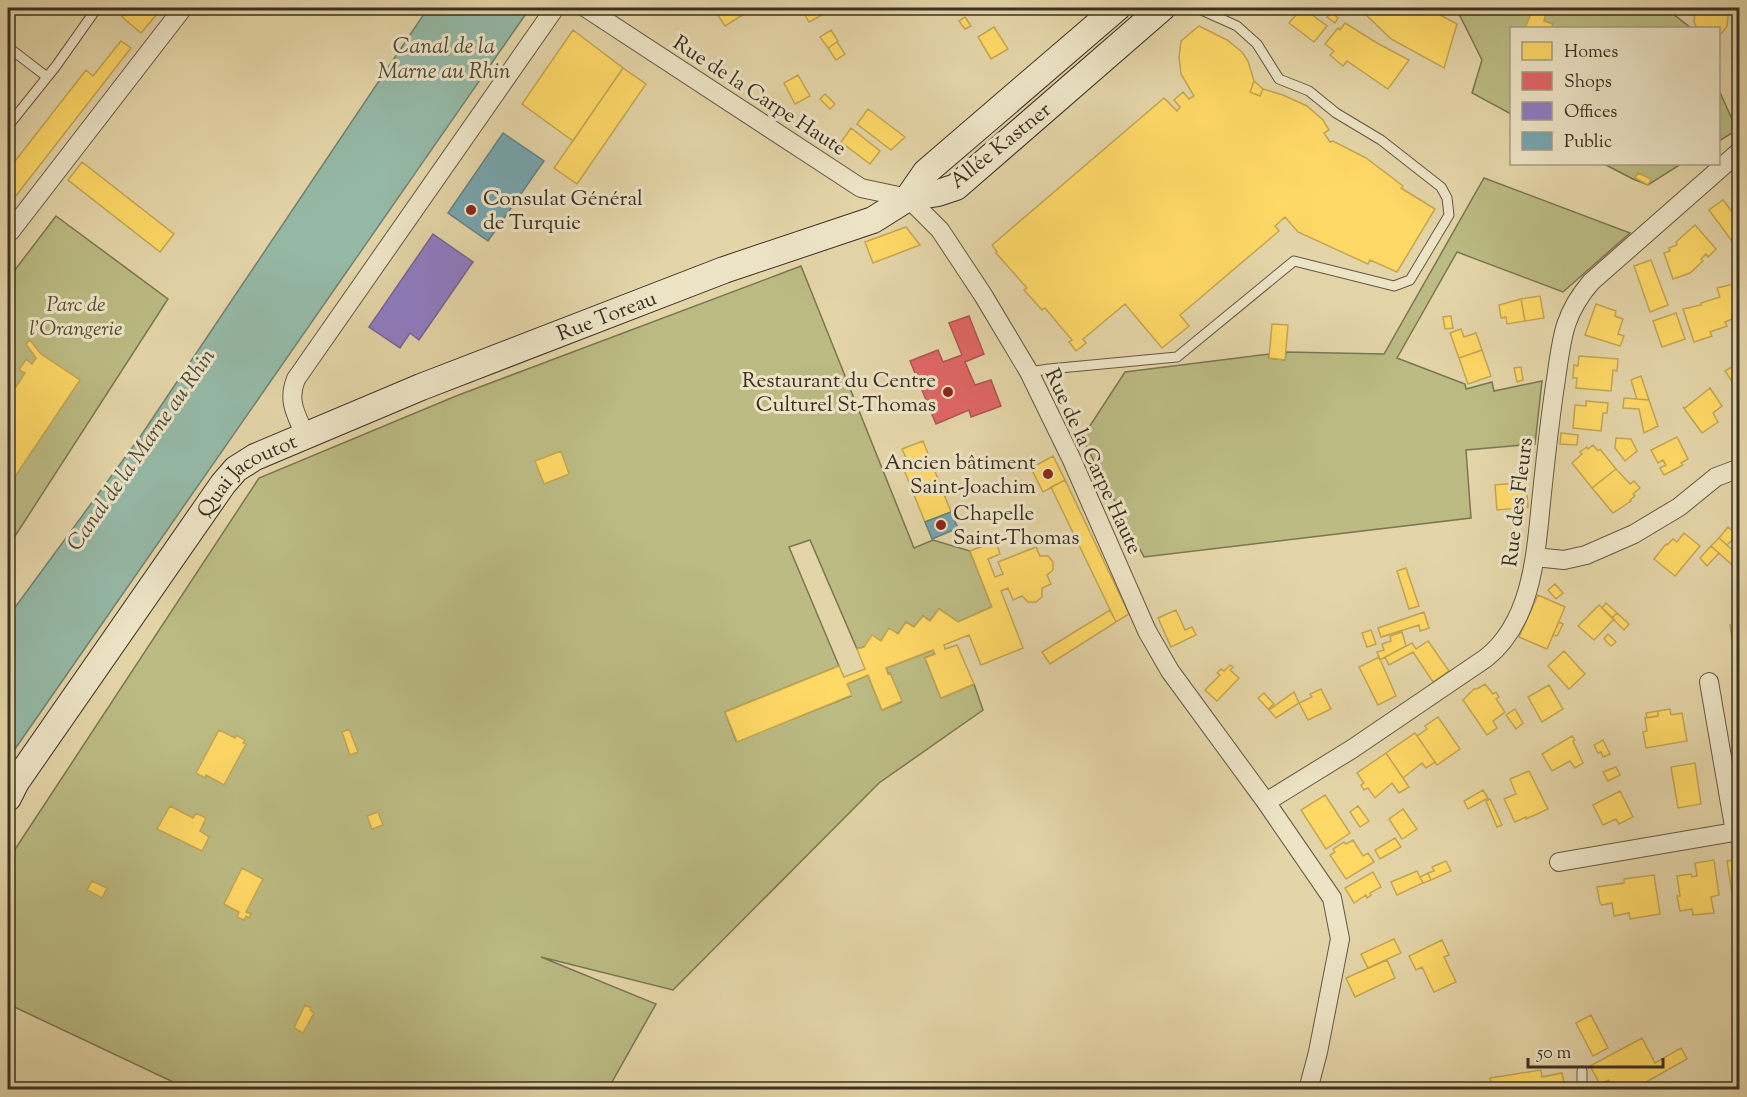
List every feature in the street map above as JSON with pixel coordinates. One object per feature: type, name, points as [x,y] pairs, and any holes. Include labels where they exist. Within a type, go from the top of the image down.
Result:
[{"type":"main road","name":"Allée Kastner","points":[[908,198],[926,172],[1117,8]]},
{"type":"main road","name":"Allée Kastner","points":[[908,198],[938,193],[956,187],[1162,8]]},
{"type":"main road","points":[[1003,106],[1024,127]]},
{"type":"main road","name":"Rue Toreau","points":[[305,435],[421,387],[714,274],[873,220],[908,198]]},
{"type":"main road","name":"Quai Jacoutot","points":[[8,798],[16,782],[223,484],[236,469],[255,457],[305,435]]},
{"type":"street","points":[[9,232],[183,8]]},
{"type":"street","name":"Quai Jacoutot","points":[[305,435],[292,400],[291,392],[296,379],[555,8]]},
{"type":"street","name":"Rue de la Carpe Haute","points":[[586,8],[861,188],[908,198],[940,230],[983,295],[1029,372],[1071,458],[1152,641],[1199,713],[1266,802],[1332,898],[1340,939],[1318,1052],[1308,1089]]},
{"type":"street","name":"Rue des Fleurs","points":[[1266,802],[1352,749],[1497,650],[1516,620],[1528,588],[1535,557],[1552,401],[1562,339],[1573,305],[1591,282],[1740,151]]},
{"type":"street","points":[[1535,557],[1564,560],[1586,555],[1634,534],[1679,507],[1716,477],[1739,468]]},
{"type":"street","points":[[1559,862],[1737,832],[1709,682]]},
{"type":"lane","points":[[8,126],[97,8]]},
{"type":"lane","points":[[1029,372],[1177,357],[1294,261],[1394,286],[1410,280],[1449,215],[1447,198],[1441,187],[1380,140],[1336,113],[1309,91],[1279,79],[1257,44],[1237,26],[1197,8]]},
{"type":"lane","points":[[8,47],[47,77]]},
{"type":"lane","points":[[1582,1071],[1582,1089]]},
{"type":"green space","points":[[1431,8],[1670,8],[1672,13],[1690,27],[1510,27],[1510,113],[1472,93],[1482,60],[1457,10],[1440,12]]},
{"type":"green space","points":[[1720,92],[1737,130],[1720,140]]},
{"type":"green space","points":[[1606,165],[1679,165],[1648,185]]},
{"type":"green space","points":[[1484,178],[1630,233],[1563,292],[1457,252],[1397,358],[1465,384],[1466,389],[1492,382],[1494,391],[1542,381],[1535,444],[1466,450],[1471,518],[1144,557],[1082,438],[1125,372],[1269,354],[1269,358],[1285,360],[1286,352],[1384,354]]},
{"type":"green space","name":"Parc de l'Orangerie","points":[[56,216],[168,299],[8,547],[8,279]]},
{"type":"green space","points":[[801,266],[914,548],[933,540],[970,551],[992,607],[958,622],[939,609],[930,621],[923,616],[914,627],[906,622],[898,634],[889,629],[881,641],[857,649],[810,540],[789,547],[839,666],[725,712],[736,741],[851,696],[847,684],[868,675],[882,710],[901,702],[886,668],[933,650],[935,654],[925,658],[941,698],[974,684],[983,710],[879,783],[673,990],[541,957],[656,1004],[608,1089],[188,1089],[8,1004],[8,860],[259,478],[456,396]]},
{"type":"water","name":"Canal de la Marne au Rhin","points":[[428,8],[530,8],[8,759],[8,617],[140,437]]},
{"type":"building: Homes","points":[[130,8],[147,8],[156,15],[141,33],[122,17]]},
{"type":"building: Homes","points":[[754,8],[725,26],[714,9]]},
{"type":"building: Homes","points":[[801,8],[820,8],[824,14],[809,22]]},
{"type":"building: Homes","points":[[1302,8],[1315,8],[1311,14],[1327,26],[1314,42],[1289,23]]},
{"type":"building: Homes","points":[[1361,8],[1429,9],[1457,24],[1444,68],[1391,39]]},
{"type":"building: Homes","points":[[1700,8],[1725,9],[1728,17],[1727,26],[1720,34],[1720,27],[1696,27],[1694,22],[1695,13]]},
{"type":"building: Homes","points":[[1533,9],[1546,13],[1544,21],[1553,24],[1552,27],[1525,27]]},
{"type":"building: Homes","points":[[1331,12],[1338,18],[1335,23],[1327,17]]},
{"type":"building: Homes","points":[[965,17],[971,26],[965,29],[959,21]]},
{"type":"building: Homes","points":[[1345,23],[1409,60],[1388,89],[1347,61],[1343,66],[1330,55],[1334,51],[1325,44]]},
{"type":"building: Homes","points":[[1199,26],[1227,40],[1242,52],[1248,61],[1254,81],[1250,92],[1260,96],[1263,89],[1307,106],[1323,120],[1329,130],[1324,133],[1330,142],[1333,141],[1366,158],[1403,186],[1401,188],[1435,209],[1397,272],[1370,260],[1368,264],[1298,232],[1285,217],[1275,226],[1279,231],[1180,315],[1189,326],[1162,348],[1125,304],[1083,339],[1086,343],[1076,351],[1069,342],[1072,340],[1045,308],[1042,310],[1024,290],[1027,288],[996,253],[992,245],[1164,98],[1177,111],[1180,107],[1174,100],[1183,92],[1189,99],[1194,96],[1181,74],[1179,57],[1181,41]]},
{"type":"building: Homes","points":[[994,27],[1008,49],[991,59],[978,37]]},
{"type":"building: Homes","points":[[573,30],[623,68],[573,141],[522,104]]},
{"type":"building: Homes","points":[[831,30],[838,41],[828,48],[820,37]]},
{"type":"building: Homes","points":[[121,41],[131,48],[8,206],[8,170],[86,70],[93,76]]},
{"type":"building: Homes","points":[[837,42],[845,54],[836,60],[828,48]]},
{"type":"building: Homes","points":[[623,68],[646,84],[577,184],[554,168]]},
{"type":"building: Homes","points":[[798,75],[810,96],[795,104],[784,83]]},
{"type":"building: Homes","points":[[1254,81],[1263,89],[1260,96],[1250,92]]},
{"type":"building: Homes","points":[[825,94],[835,104],[830,109],[820,99]]},
{"type":"building: Homes","points":[[868,109],[905,137],[891,150],[857,124]]},
{"type":"building: Homes","points":[[851,128],[880,151],[870,164],[841,142]]},
{"type":"building: Homes","points":[[82,162],[174,234],[160,252],[68,180]]},
{"type":"building: Homes","points":[[1638,173],[1651,179],[1648,185],[1635,178]]},
{"type":"building: Homes","points":[[1723,200],[1740,222],[1735,226],[1740,232],[1740,252],[1709,210]]},
{"type":"building: Homes","points":[[1695,225],[1716,249],[1708,257],[1706,254],[1701,259],[1703,261],[1690,273],[1673,279],[1664,253],[1677,245],[1676,242]]},
{"type":"building: Homes","points":[[906,227],[920,245],[873,263],[865,242]]},
{"type":"building: Homes","points":[[1651,260],[1668,305],[1650,312],[1634,266]]},
{"type":"building: Homes","points":[[1740,281],[1740,316],[1725,322],[1727,326],[1710,332],[1712,336],[1694,342],[1683,309],[1720,297],[1717,288],[1738,283]]},
{"type":"building: Homes","points":[[1540,296],[1544,318],[1525,321],[1521,299]]},
{"type":"building: Homes","points":[[1521,299],[1525,321],[1507,324],[1506,317],[1501,318],[1499,305]]},
{"type":"building: Homes","points":[[1596,304],[1616,311],[1615,316],[1623,319],[1618,334],[1624,336],[1620,346],[1585,335]]},
{"type":"building: Homes","points":[[1676,313],[1685,339],[1662,347],[1653,321]]},
{"type":"building: Homes","points":[[1451,316],[1453,328],[1445,329],[1443,317]]},
{"type":"building: Homes","points":[[1272,324],[1288,325],[1285,360],[1269,358]]},
{"type":"building: Homes","points":[[1461,329],[1464,337],[1476,333],[1482,350],[1459,358],[1450,333]]},
{"type":"building: Homes","points":[[30,340],[41,354],[80,380],[8,487],[8,399],[25,373],[19,370],[26,359],[32,364],[36,358],[26,344]]},
{"type":"building: Homes","points":[[1482,350],[1491,376],[1468,384],[1459,358]]},
{"type":"building: Homes","points":[[1579,356],[1618,359],[1617,371],[1613,370],[1611,391],[1576,388],[1577,378],[1573,378],[1574,365],[1578,366]]},
{"type":"building: Homes","points":[[1740,362],[1740,392],[1739,392],[1725,371]]},
{"type":"building: Homes","points":[[1521,367],[1523,380],[1517,382],[1514,368]]},
{"type":"building: Homes","points":[[1641,376],[1649,400],[1637,399],[1631,380]]},
{"type":"building: Homes","points":[[1710,388],[1722,406],[1713,413],[1718,422],[1702,433],[1683,407],[1685,408]]},
{"type":"building: Homes","points":[[1624,398],[1649,400],[1658,426],[1644,433],[1639,409],[1623,408]]},
{"type":"building: Homes","points":[[1586,401],[1608,403],[1607,413],[1603,413],[1601,431],[1573,428],[1575,405],[1586,406]]},
{"type":"building: Homes","points":[[1561,433],[1578,435],[1577,445],[1560,444]]},
{"type":"building: Homes","points":[[1677,437],[1688,459],[1681,463],[1683,465],[1664,475],[1660,468],[1666,465],[1663,460],[1658,463],[1651,450]]},
{"type":"building: Homes","points":[[1616,438],[1631,439],[1637,451],[1625,461],[1615,448]]},
{"type":"building: Homes","points":[[923,441],[951,512],[925,522],[900,460],[906,458],[902,449]]},
{"type":"building: Homes","points":[[1593,445],[1598,451],[1600,449],[1616,469],[1592,488],[1572,463],[1582,454],[1580,452]]},
{"type":"building: Homes","points":[[561,451],[569,474],[544,484],[535,461]]},
{"type":"building: Homes","name":"Ancien bâtiment Saint-Joachim","points":[[1053,456],[1065,480],[1043,492],[1031,468]]},
{"type":"building: Homes","points":[[1616,469],[1630,484],[1634,481],[1640,488],[1633,494],[1635,496],[1631,501],[1613,513],[1592,488]]},
{"type":"building: Homes","points":[[1065,480],[1129,614],[1116,622],[1051,487]]},
{"type":"building: Homes","points":[[1526,482],[1528,507],[1497,510],[1495,485]]},
{"type":"building: Homes","points":[[1728,527],[1737,535],[1727,545],[1719,538]]},
{"type":"building: Homes","points":[[1684,533],[1700,546],[1675,576],[1654,559],[1666,544],[1673,539],[1677,542]]},
{"type":"building: Homes","points":[[1719,538],[1740,557],[1740,572],[1711,546]]},
{"type":"building: Homes","points":[[996,541],[1000,554],[988,559],[995,577],[1003,574],[998,562],[1036,547],[1040,556],[1048,556],[1053,562],[1053,570],[1047,575],[1051,584],[1042,588],[1042,597],[1036,602],[1028,602],[1022,596],[1013,600],[1008,588],[1001,591],[1023,648],[981,665],[969,635],[944,645],[945,649],[957,645],[974,684],[941,698],[925,658],[935,654],[933,650],[886,668],[902,701],[882,710],[868,675],[847,684],[852,695],[737,742],[725,712],[839,666],[844,677],[865,669],[857,649],[864,647],[872,635],[881,641],[889,628],[898,634],[906,622],[914,627],[923,616],[930,621],[939,609],[958,622],[992,607],[970,551]]},
{"type":"building: Homes","points":[[1711,546],[1719,553],[1707,566],[1700,558]]},
{"type":"building: Homes","points":[[1406,568],[1419,606],[1409,609],[1397,571]]},
{"type":"building: Homes","points":[[1555,584],[1563,593],[1556,599],[1548,590]]},
{"type":"building: Homes","points":[[1538,595],[1565,607],[1547,649],[1519,637]]},
{"type":"building: Homes","points":[[1606,603],[1617,613],[1612,618],[1602,608]]},
{"type":"building: Homes","points":[[1599,605],[1614,619],[1594,640],[1578,626]]},
{"type":"building: Homes","points":[[1110,610],[1116,622],[1050,664],[1042,652]]},
{"type":"building: Homes","points":[[1176,610],[1185,630],[1192,627],[1196,635],[1171,647],[1158,618]]},
{"type":"building: Homes","points":[[1424,612],[1429,628],[1420,631],[1419,625],[1381,637],[1378,628]]},
{"type":"building: Homes","points":[[1617,613],[1629,624],[1624,630],[1612,618]]},
{"type":"building: Homes","points":[[1559,622],[1563,624],[1557,636],[1553,635]]},
{"type":"building: Homes","points":[[1740,623],[1740,663],[1736,664],[1730,625]]},
{"type":"building: Homes","points":[[1371,630],[1376,644],[1367,647],[1362,633]]},
{"type":"building: Homes","points":[[1402,632],[1406,646],[1380,660],[1377,652],[1384,650],[1382,644],[1391,641],[1390,636]]},
{"type":"building: Homes","points":[[1608,634],[1616,642],[1611,646],[1604,639]]},
{"type":"building: Homes","points":[[1428,641],[1449,671],[1433,682],[1413,652],[1389,665],[1385,657],[1412,643],[1416,649]]},
{"type":"building: Homes","points":[[1564,651],[1585,674],[1569,689],[1548,666]]},
{"type":"building: Homes","points":[[1379,657],[1396,696],[1378,705],[1359,667]]},
{"type":"building: Homes","points":[[1230,665],[1233,667],[1230,670],[1239,678],[1217,701],[1205,690],[1220,675],[1217,673],[1221,669],[1224,671]]},
{"type":"building: Homes","points":[[1485,684],[1493,694],[1496,692],[1499,697],[1496,699],[1505,712],[1493,721],[1497,728],[1487,735],[1463,700],[1474,689]]},
{"type":"building: Homes","points":[[1549,685],[1563,709],[1542,722],[1528,697]]},
{"type":"building: Homes","points":[[1321,689],[1331,709],[1308,720],[1299,703],[1312,697],[1310,694]]},
{"type":"building: Homes","points":[[1294,692],[1299,703],[1276,718],[1269,710]]},
{"type":"building: Homes","points":[[1264,693],[1274,704],[1268,709],[1258,698]]},
{"type":"building: Homes","points":[[1515,709],[1523,723],[1516,729],[1506,715]]},
{"type":"building: Homes","points":[[1670,709],[1671,715],[1682,713],[1687,741],[1646,748],[1643,732],[1647,731],[1645,718],[1658,716],[1658,711]]},
{"type":"building: Homes","points":[[1658,711],[1658,716],[1647,718],[1646,713]]},
{"type":"building: Homes","points":[[1438,717],[1460,749],[1437,765],[1417,736],[1427,729],[1425,726]]},
{"type":"building: Homes","points":[[349,729],[358,752],[350,755],[342,732]]},
{"type":"building: Homes","points":[[219,730],[235,738],[236,735],[245,740],[243,743],[246,744],[224,785],[206,775],[205,778],[196,773]]},
{"type":"building: Homes","points":[[1415,733],[1435,762],[1426,768],[1422,763],[1403,778],[1386,753]]},
{"type":"building: Homes","points":[[1572,736],[1583,763],[1575,768],[1570,761],[1552,771],[1542,754]]},
{"type":"building: Homes","points":[[1603,740],[1610,754],[1603,757],[1594,745]]},
{"type":"building: Homes","points":[[1386,753],[1409,787],[1399,793],[1392,783],[1375,798],[1368,788],[1364,790],[1361,785],[1364,783],[1357,773]]},
{"type":"building: Homes","points":[[1695,763],[1701,804],[1678,808],[1671,767]]},
{"type":"building: Homes","points":[[1616,767],[1620,775],[1608,781],[1603,772]]},
{"type":"building: Homes","points":[[1529,771],[1548,809],[1515,822],[1504,799],[1516,794],[1510,779]]},
{"type":"building: Homes","points":[[1483,790],[1488,798],[1468,809],[1464,801]]},
{"type":"building: Homes","points":[[1620,791],[1633,817],[1619,824],[1616,819],[1603,825],[1593,805]]},
{"type":"building: Homes","points":[[1325,795],[1350,833],[1326,849],[1301,810]]},
{"type":"building: Homes","points":[[1490,799],[1502,825],[1497,827],[1486,801]]},
{"type":"building: Homes","points":[[170,806],[193,818],[196,813],[206,818],[200,831],[209,837],[202,851],[157,829]]},
{"type":"building: Homes","points":[[1358,806],[1369,821],[1360,827],[1350,812]]},
{"type":"building: Homes","points":[[1403,809],[1417,829],[1402,839],[1389,819]]},
{"type":"building: Homes","points":[[378,812],[383,825],[372,829],[367,816]]},
{"type":"building: Homes","points":[[1395,838],[1401,847],[1380,859],[1375,850]]},
{"type":"building: Homes","points":[[1353,840],[1363,856],[1368,853],[1374,862],[1346,879],[1330,855],[1335,852],[1333,849],[1344,842],[1346,844]]},
{"type":"building: Homes","points":[[1740,859],[1740,898],[1733,899],[1727,861]]},
{"type":"building: Homes","points":[[1714,860],[1719,895],[1711,897],[1714,913],[1693,915],[1692,909],[1680,911],[1677,876],[1691,874],[1692,877],[1697,876],[1695,863]]},
{"type":"building: Homes","points":[[1446,861],[1451,871],[1431,880],[1428,873],[1434,871],[1432,867]]},
{"type":"building: Homes","points":[[242,868],[263,879],[246,912],[251,914],[244,920],[237,917],[239,912],[224,904]]},
{"type":"building: Homes","points":[[1417,871],[1423,883],[1397,895],[1391,882]]},
{"type":"building: Homes","points":[[1373,872],[1381,887],[1370,893],[1371,895],[1367,898],[1366,895],[1354,903],[1345,888]]},
{"type":"building: Homes","points":[[1428,873],[1431,880],[1423,883],[1420,877]]},
{"type":"building: Homes","points":[[1654,875],[1660,914],[1630,919],[1629,913],[1614,916],[1612,903],[1602,905],[1600,903],[1597,887],[1624,883],[1624,879]]},
{"type":"building: Homes","points":[[92,881],[107,888],[102,898],[87,890]]},
{"type":"building: Homes","points":[[1394,939],[1401,953],[1368,968],[1361,954]]},
{"type":"building: Homes","points":[[1442,940],[1449,955],[1444,957],[1456,982],[1434,992],[1422,967],[1416,970],[1409,956]]},
{"type":"building: Homes","points":[[1387,960],[1395,978],[1355,997],[1346,978]]},
{"type":"building: Homes","points":[[305,1005],[314,1013],[303,1033],[294,1028]]},
{"type":"building: Homes","points":[[1591,1015],[1608,1048],[1593,1056],[1576,1023]]},
{"type":"building: Homes","points":[[1642,1038],[1655,1063],[1681,1048],[1687,1059],[1632,1090],[1614,1090],[1609,1080],[1600,1084],[1590,1066]]},
{"type":"building: Homes","points":[[1541,1070],[1542,1077],[1562,1073],[1565,1089],[1484,1090],[1484,1087],[1492,1086],[1490,1078]]},
{"type":"building: Homes","points":[[1463,1083],[1464,1090],[1426,1090],[1426,1089]]},
{"type":"building: Shops","points":[[969,316],[984,354],[965,362],[975,385],[991,380],[1001,406],[971,417],[969,410],[936,424],[910,361],[938,350],[943,362],[962,355],[949,323]]},
{"type":"building: Offices","points":[[433,234],[473,262],[419,340],[410,333],[400,348],[369,327]]},
{"type":"building: Public","points":[[503,133],[544,161],[488,241],[448,213]]},
{"type":"building: Public","name":"Chapelle Saint-Thomas","points":[[951,512],[958,528],[932,539],[925,522]]},
{"type":"tram line","points":[[1732,8],[1740,41]]},
{"type":"place","name":"Consulat Général de Turquie","points":[[471,210]]},
{"type":"place","name":"Restaurant du Centre Culturel St-Thomas","points":[[948,392]]},
{"type":"place","name":"Ancien bâtiment Saint-Joachim","points":[[1048,474]]},
{"type":"place","name":"Chapelle Saint-Thomas","points":[[941,525]]}]
